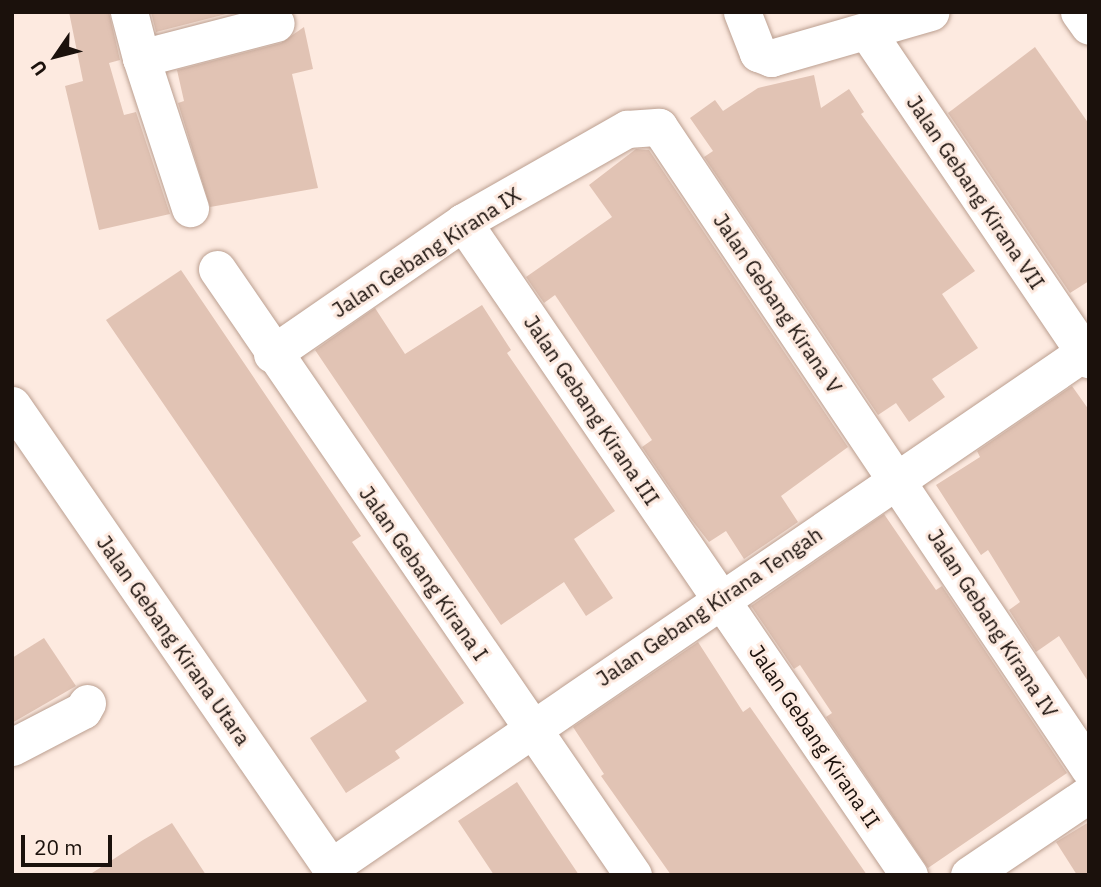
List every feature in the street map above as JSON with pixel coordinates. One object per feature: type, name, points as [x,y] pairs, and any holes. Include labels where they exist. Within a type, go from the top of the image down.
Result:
[{"type":"street","points":[[129,12],[141,58],[190,208]]},
{"type":"street","points":[[742,12],[763,57],[868,33],[930,12]]},
{"type":"street","points":[[1079,12],[1089,26]]},
{"type":"street","points":[[141,58],[276,23]]},
{"type":"street","name":"Jalan Gebang Kirana VII","points":[[868,33],[1087,353]]},
{"type":"street","name":"Jalan Gebang Kirana IX","points":[[272,354],[463,222],[627,129],[659,127]]},
{"type":"street","name":"Jalan Gebang Kirana V","points":[[659,127],[898,478]]},
{"type":"street","name":"Jalan Gebang Kirana III","points":[[463,222],[722,598]]},
{"type":"street","name":"Jalan Gebang Kirana I","points":[[217,269],[272,354],[633,875]]},
{"type":"street","name":"Jalan Gebang Kirana Tengah","points":[[333,871],[530,727],[1087,353]]},
{"type":"street","name":"Jalan Gebang Kirana Utara","points":[[12,405],[333,871]]},
{"type":"street","name":"Jalan Gebang Kirana IV","points":[[898,478],[1089,768]]},
{"type":"street","name":"Jalan Gebang Kirana II","points":[[722,598],[909,875]]},
{"type":"street","points":[[12,747],[88,703]]},
{"type":"street","points":[[969,875],[1089,794]]},
{"type":"building","points":[[69,12],[109,12],[120,60],[109,63],[124,115],[136,112],[170,214],[99,230],[65,86],[83,81]]},
{"type":"building","points":[[151,12],[234,12],[156,32]]},
{"type":"building","points":[[304,27],[313,69],[292,74],[318,188],[210,207],[178,103],[184,101],[177,70],[281,43]]},
{"type":"building","points":[[1035,47],[1089,124],[1089,281],[1070,293],[948,113]]},
{"type":"building","points":[[814,75],[821,108],[849,89],[864,112],[861,114],[975,271],[942,294],[978,348],[932,379],[945,397],[909,422],[896,403],[878,415],[704,157],[713,151],[690,118],[715,100],[723,111],[758,88]]},
{"type":"building","points":[[636,149],[649,150],[848,447],[781,496],[798,522],[744,559],[726,531],[709,542],[691,519],[642,447],[652,440],[555,295],[544,303],[526,277],[612,217],[589,185]]},
{"type":"building","points":[[181,270],[361,536],[352,542],[464,703],[395,751],[400,758],[346,793],[310,738],[367,701],[106,320]]},
{"type":"building","points":[[482,305],[511,350],[507,353],[615,511],[574,539],[613,598],[586,616],[564,582],[501,625],[315,350],[375,308],[405,354]]},
{"type":"building","points":[[1072,386],[1089,410],[1089,683],[1059,636],[1036,652],[1009,610],[1020,602],[988,550],[981,555],[936,485],[980,457],[977,451]]},
{"type":"building","points":[[884,514],[936,590],[942,586],[1067,773],[928,868],[826,717],[832,713],[800,665],[794,669],[751,606]]},
{"type":"building","points":[[44,638],[76,686],[12,723],[12,658]]},
{"type":"building","points":[[698,642],[743,712],[750,707],[867,875],[671,875],[601,776],[604,774],[573,727]]},
{"type":"building","points":[[517,782],[579,875],[494,875],[458,821]]},
{"type":"building","points":[[1089,822],[1089,875],[1077,875],[1056,842]]},
{"type":"building","points":[[172,823],[206,875],[89,875],[143,840]]}]
